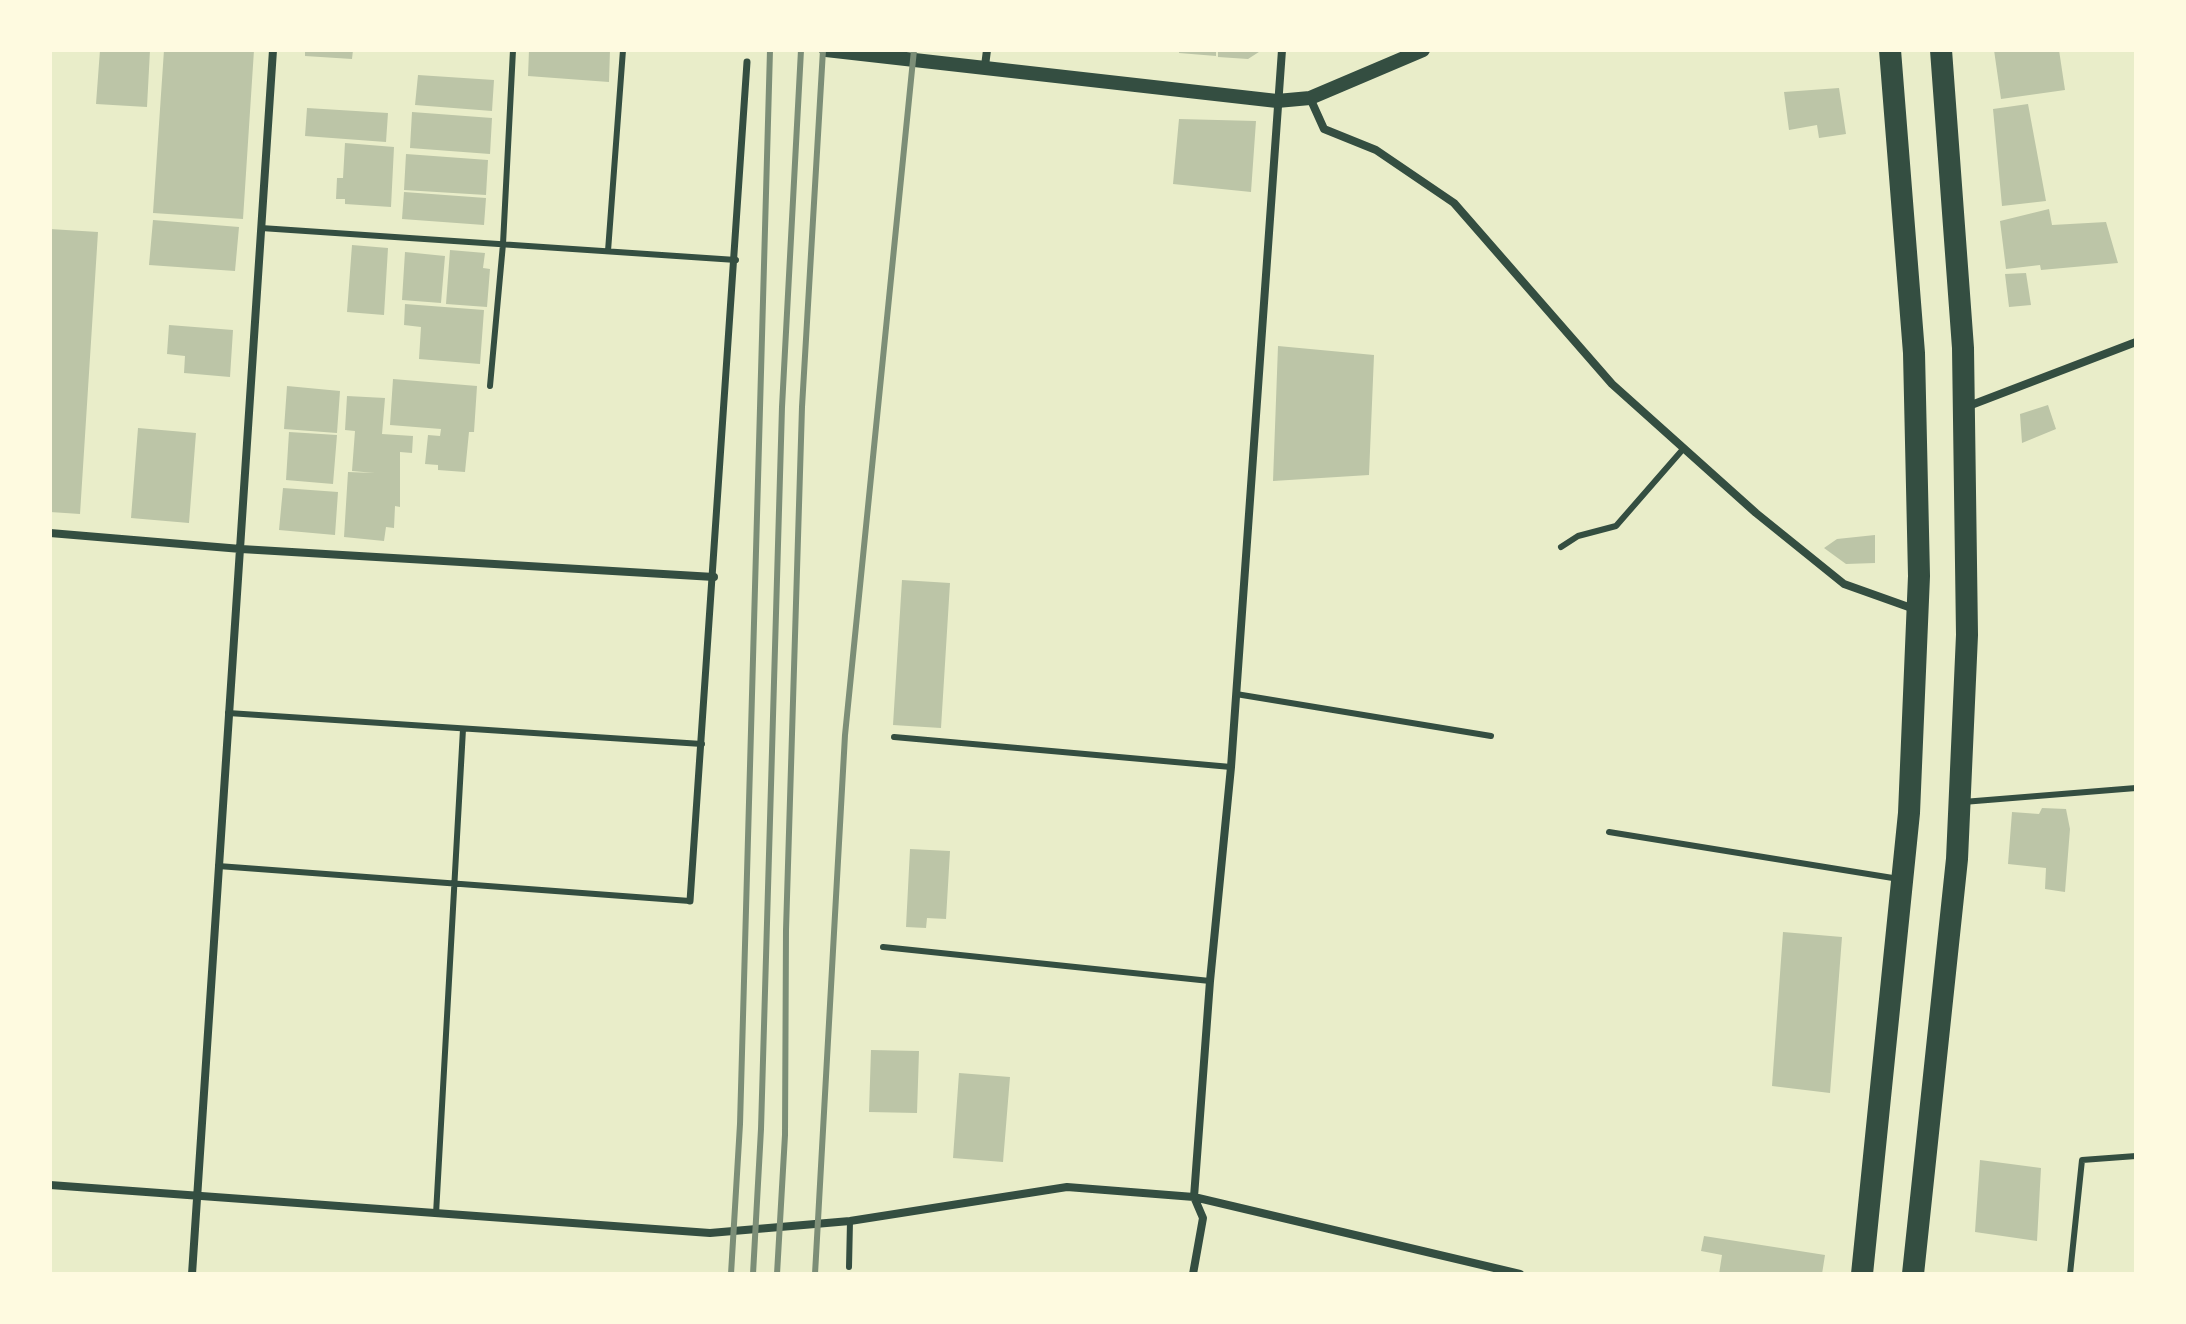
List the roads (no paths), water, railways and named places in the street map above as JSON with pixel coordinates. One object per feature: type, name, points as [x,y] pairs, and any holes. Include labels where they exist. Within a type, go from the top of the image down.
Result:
[{"type":"highway","points":[[1862,1274],[1903,880],[1912,768],[1918,610],[1914,353],[1890,50]]},
{"type":"highway","points":[[1913,1274],[1951,932],[1967,635],[1965,407],[1956,235],[1941,50]]},
{"type":"street","points":[[192,1274],[273,50]]},
{"type":"street","points":[[826,50],[1277,101],[1310,98],[1423,50]]},
{"type":"street","points":[[985,66],[987,50]]},
{"type":"street","points":[[1193,1274],[1203,1218],[1194,1197],[1210,981],[1231,767],[1282,50]]},
{"type":"street","points":[[690,901],[736,260],[747,62]]},
{"type":"street","points":[[1310,98],[1324,129],[1376,150],[1454,203],[1612,384],[1756,513],[1844,584],[1918,610]]},
{"type":"street","points":[[1965,407],[2136,342]]},
{"type":"street","points":[[50,533],[241,549],[714,577]]},
{"type":"street","points":[[50,1185],[710,1233],[850,1221],[1067,1187],[1194,1197],[1520,1274]]},
{"type":"lane","points":[[490,386],[503,244],[513,50]]},
{"type":"lane","points":[[608,251],[623,50]]},
{"type":"lane","points":[[261,228],[736,260]]},
{"type":"lane","points":[[1561,547],[1578,536],[1616,526],[1684,448]]},
{"type":"lane","points":[[1236,694],[1491,736]]},
{"type":"lane","points":[[228,713],[702,744]]},
{"type":"lane","points":[[436,1214],[452,881],[463,729]]},
{"type":"lane","points":[[894,737],[1231,767]]},
{"type":"lane","points":[[1960,802],[2136,788]]},
{"type":"lane","points":[[1609,832],[1903,880]]},
{"type":"lane","points":[[218,866],[690,901]]},
{"type":"lane","points":[[883,947],[1210,981]]},
{"type":"lane","points":[[2070,1274],[2082,1160],[2136,1156]]},
{"type":"lane","points":[[849,1267],[850,1221]]},
{"type":"railway","points":[[731,1274],[740,1124],[770,50]]},
{"type":"railway","points":[[753,1274],[761,1129],[782,407],[801,50]]},
{"type":"railway","points":[[777,1274],[785,1135],[786,930],[802,407],[823,50]]},
{"type":"railway","points":[[815,1274],[845,735],[914,50]]}]
